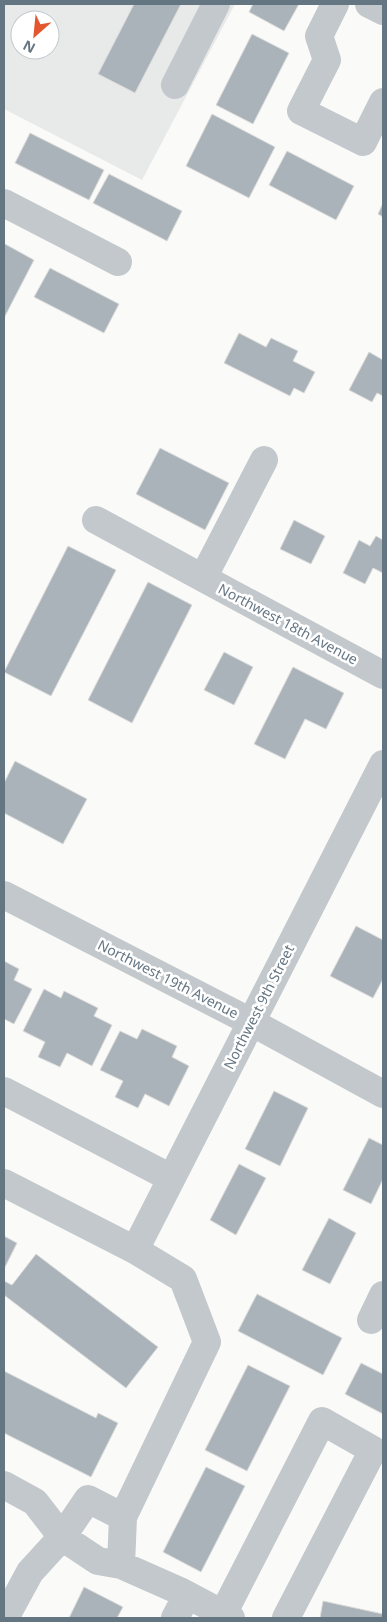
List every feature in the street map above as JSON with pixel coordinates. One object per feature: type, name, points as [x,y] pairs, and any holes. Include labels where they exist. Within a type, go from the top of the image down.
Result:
[{"type":"street","points":[[175,85],[216,4]]},
{"type":"street","points":[[335,4],[319,36],[327,60],[301,111],[363,142],[383,102]]},
{"type":"street","points":[[369,4],[383,11]]},
{"type":"street","points":[[4,203],[118,262]]},
{"type":"street","name":"Northwest 18th Avenue","points":[[264,460],[203,578],[383,675]]},
{"type":"street","points":[[96,520],[203,578]]},
{"type":"street","name":"Northwest 9th Street","points":[[135,1250],[383,764]]},
{"type":"street","name":"Northwest 19th Avenue","points":[[4,895],[251,1022],[383,1094]]},
{"type":"street","points":[[4,1091],[171,1178]]},
{"type":"street","points":[[4,1184],[135,1250],[183,1279],[207,1342],[123,1517],[121,1565]]},
{"type":"street","points":[[371,1320],[383,1295]]},
{"type":"street","points":[[4,1485],[35,1502],[62,1537],[98,1561],[121,1565],[181,1606],[227,1616],[322,1421],[373,1450],[286,1618]]},
{"type":"street","points":[[5,1618],[30,1572],[62,1537],[88,1499],[123,1517]]},
{"type":"shaded area","points":[[4,4],[235,4],[142,180],[4,109]]},
{"type":"building","points":[[134,4],[181,4],[135,93],[98,74]]},
{"type":"building","points":[[253,4],[299,4],[284,31],[249,12]]},
{"type":"building","points":[[252,34],[289,53],[253,124],[216,105]]},
{"type":"building","points":[[212,114],[275,147],[249,198],[186,166]]},
{"type":"building","points":[[30,133],[104,170],[89,200],[15,163]]},
{"type":"building","points":[[287,151],[354,186],[336,220],[269,185]]},
{"type":"building","points":[[109,174],[182,211],[167,241],[93,203]]},
{"type":"building","points":[[383,203],[383,217],[378,214]]},
{"type":"building","points":[[5,244],[34,260],[4,318],[4,246]]},
{"type":"building","points":[[50,268],[119,304],[104,333],[34,297]]},
{"type":"building","points":[[239,333],[266,347],[271,338],[298,351],[293,361],[315,372],[304,393],[294,388],[290,396],[224,363]]},
{"type":"building","points":[[369,352],[383,360],[383,396],[377,393],[372,402],[349,390]]},
{"type":"building","points":[[160,448],[229,483],[205,530],[136,494]]},
{"type":"building","points":[[294,520],[325,536],[311,564],[280,549]]},
{"type":"building","points":[[376,536],[383,540],[383,573],[373,568],[365,584],[343,573],[359,540],[370,546]]},
{"type":"building","points":[[68,546],[116,570],[51,696],[4,672]]},
{"type":"building","points":[[148,582],[192,605],[132,723],[88,700]]},
{"type":"building","points":[[224,652],[253,667],[234,705],[204,690]]},
{"type":"building","points":[[293,667],[344,693],[326,729],[305,719],[285,759],[254,744]]},
{"type":"building","points":[[15,761],[87,799],[63,844],[4,813],[4,783]]},
{"type":"building","points":[[356,926],[383,940],[383,979],[373,998],[330,976]]},
{"type":"building","points":[[4,961],[19,969],[14,980],[32,989],[14,1024],[4,1019]]},
{"type":"building","points":[[44,989],[61,998],[64,991],[98,1008],[94,1016],[112,1025],[92,1066],[67,1053],[60,1067],[38,1057],[45,1042],[23,1031]]},
{"type":"building","points":[[142,1029],[177,1046],[172,1057],[189,1066],[169,1106],[145,1094],[138,1108],[115,1097],[123,1081],[100,1070],[120,1031],[137,1039]]},
{"type":"building","points":[[274,1091],[308,1108],[280,1166],[245,1149]]},
{"type":"building","points":[[369,1138],[383,1145],[383,1179],[371,1204],[343,1190]]},
{"type":"building","points":[[239,1164],[266,1178],[236,1235],[210,1220]]},
{"type":"building","points":[[329,1218],[356,1233],[330,1284],[302,1270]]},
{"type":"building","points":[[4,1236],[17,1243],[4,1269]]},
{"type":"building","points":[[36,1254],[158,1347],[126,1388],[4,1295],[4,1281],[12,1285]]},
{"type":"building","points":[[257,1294],[342,1338],[323,1375],[238,1331]]},
{"type":"building","points":[[361,1363],[383,1374],[383,1414],[345,1394]]},
{"type":"building","points":[[248,1365],[290,1386],[247,1471],[205,1450]]},
{"type":"building","points":[[4,1371],[96,1418],[98,1413],[118,1423],[91,1477],[4,1433]]},
{"type":"building","points":[[206,1467],[245,1486],[201,1572],[163,1552]]},
{"type":"building","points":[[84,1587],[123,1607],[117,1618],[69,1618]]},
{"type":"building","points":[[323,1601],[383,1614],[383,1618],[320,1618]]}]
